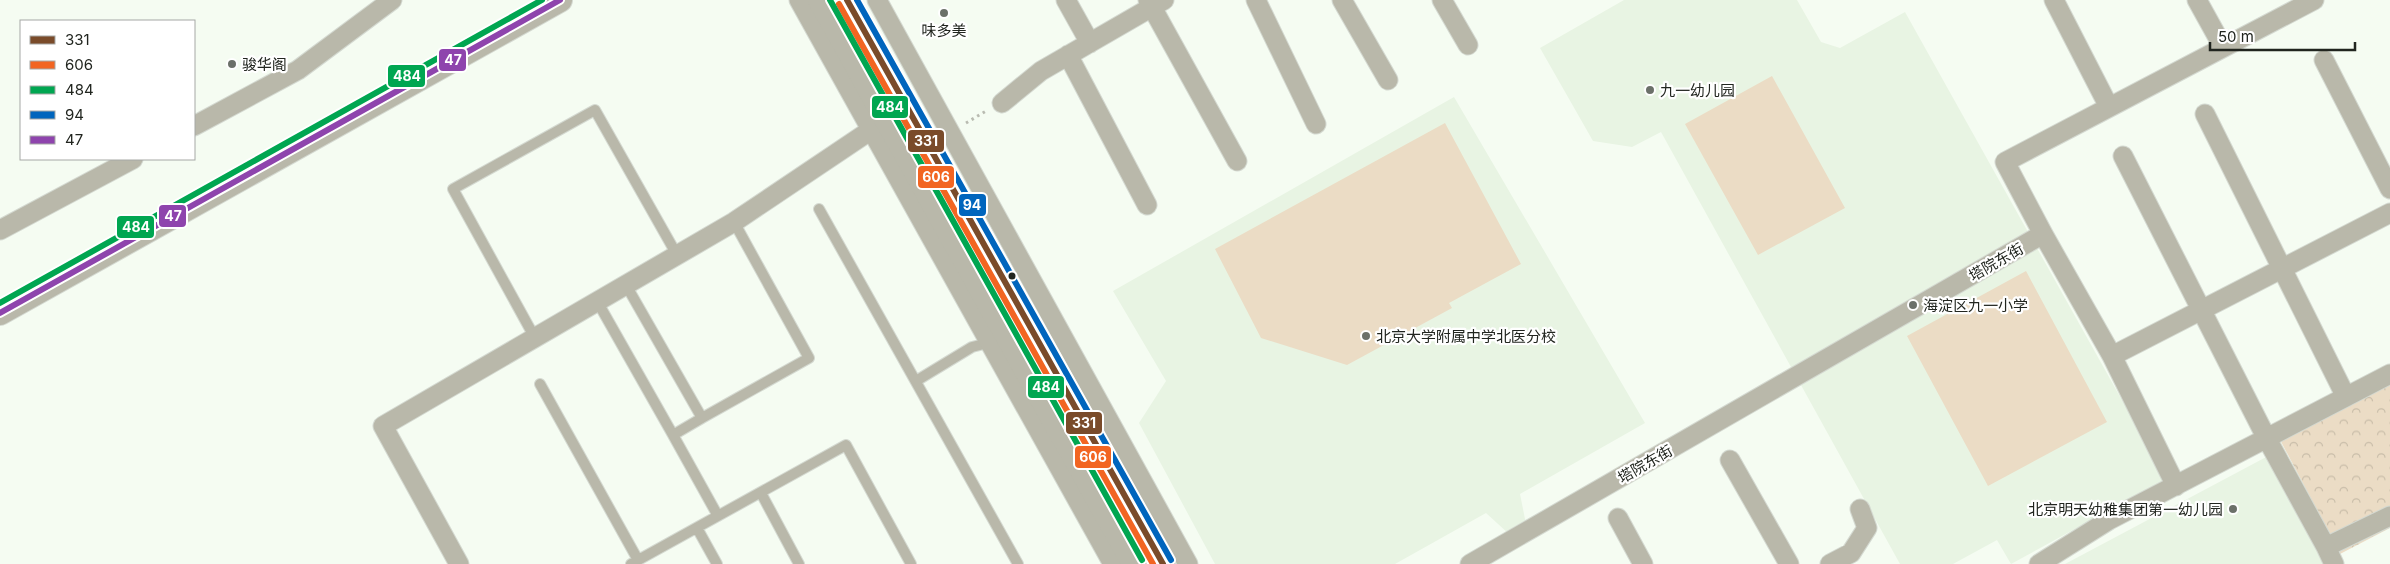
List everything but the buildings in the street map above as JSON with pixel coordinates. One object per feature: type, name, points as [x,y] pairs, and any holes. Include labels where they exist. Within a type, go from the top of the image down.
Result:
[{"type":"street","points":[[195,125],[298,70],[392,0]]},
{"type":"street","points":[[0,313],[560,0]]},
{"type":"street","points":[[799,0],[881,128],[998,338],[1134,564]]},
{"type":"street","points":[[820,0],[881,128]]},
{"type":"street","points":[[847,0],[1163,564]]},
{"type":"street","points":[[877,0],[1188,564]]},
{"type":"street","points":[[1066,0],[1090,43]]},
{"type":"street","points":[[1256,0],[1316,124]]},
{"type":"street","points":[[1342,0],[1388,80]]},
{"type":"street","points":[[1442,0],[1468,45]]},
{"type":"street","points":[[2054,0],[2109,107]]},
{"type":"street","points":[[2197,0],[2223,47]]},
{"type":"street","points":[[2176,486],[2112,356],[2005,162],[2314,0]]},
{"type":"street","points":[[1002,103],[1041,71],[1155,2],[1237,161]]},
{"type":"street","points":[[1068,55],[1147,205]]},
{"type":"street","points":[[2324,60],[2390,190]]},
{"type":"street","points":[[2204,114],[2346,397]]},
{"type":"street","points":[[459,564],[383,426],[734,222],[881,128]]},
{"type":"street","points":[[2122,156],[2267,439],[2330,556],[2390,516]]},
{"type":"street","points":[[0,230],[131,160]]},
{"type":"street","points":[[2112,356],[2390,213]]},
{"type":"street","name":"塔院东街","points":[[1470,564],[2044,234]]},
{"type":"street","points":[[998,338],[1113,564]]},
{"type":"street","points":[[2039,564],[2109,520],[2390,374]]},
{"type":"street","points":[[1730,460],[1789,564]]},
{"type":"street","points":[[1830,564],[1851,553],[1868,528],[1860,509]]},
{"type":"street","points":[[1618,518],[1643,564]]},
{"type":"lane","points":[[535,338],[454,189],[595,110],[677,255]]},
{"type":"lane","points":[[819,209],[1018,564]]},
{"type":"lane","points":[[673,435],[809,358],[734,222]]},
{"type":"lane","points":[[626,285],[702,418]]},
{"type":"lane","points":[[597,301],[718,516]]},
{"type":"lane","points":[[916,381],[972,347],[998,338]]},
{"type":"lane","points":[[540,384],[634,562],[846,445],[910,564]]},
{"type":"lane","points":[[761,493],[799,564]]},
{"type":"lane","points":[[697,528],[718,564]]},
{"type":"shaded area","name":"海淀区九一小学","points":[[1624,0],[1797,0],[1821,42],[1840,48],[1905,12],[2166,479],[2011,564],[1997,540],[1953,564],[1900,564],[1661,132],[1632,147],[1593,141],[1540,48]]},
{"type":"shaded area","name":"北京大学附属中学北医分校","points":[[1454,97],[1645,423],[1520,494],[1526,524],[1509,534],[1486,513],[1395,564],[1215,564],[1139,423],[1166,381],[1113,291]]},
{"type":"shaded area","name":"北京明天幼稚集团第一幼儿园","points":[[2270,455],[2328,564],[2065,564]]},
{"type":"green space","points":[[1772,76],[1845,208],[1758,255],[1685,124]]},
{"type":"green space","points":[[1445,123],[1521,264],[1449,303],[1452,308],[1347,365],[1261,338],[1215,249]]},
{"type":"green space","points":[[2026,271],[2107,422],[1988,486],[1907,336]]},
{"type":"green space","points":[[2390,373],[2390,528],[2340,554],[2276,432]]},
{"type":"transit line","name":"484","points":[[0,303],[542,0]]},
{"type":"transit line","name":"47","points":[[0,313],[560,0]]},
{"type":"transit line","name":"484","points":[[830,0],[1142,560]]},
{"type":"transit line","name":"331","points":[[847,0],[1163,564]]},
{"type":"transit line","name":"94","points":[[857,0],[1171,560]]},
{"type":"transit line","name":"606","points":[[839,4],[1153,564]]},
{"type":"place","name":"味多美","points":[[944,13]]},
{"type":"place","name":"骏华阁","points":[[232,64]]},
{"type":"place","name":"九一幼儿园","points":[[1650,90]]},
{"type":"place","name":"海淀区九一小学","points":[[1913,305]]},
{"type":"place","name":"北京大学附属中学北医分校","points":[[1366,336]]},
{"type":"place","name":"北京明天幼稚集团第一幼儿园","points":[[2233,509]]}]
